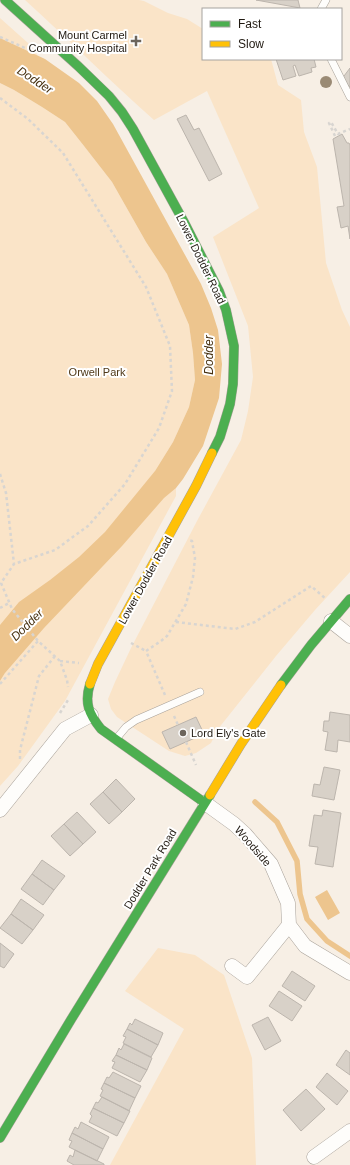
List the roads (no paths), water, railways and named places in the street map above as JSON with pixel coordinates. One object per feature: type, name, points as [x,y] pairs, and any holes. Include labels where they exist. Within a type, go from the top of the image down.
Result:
[{"type":"street","name":"Lower Dodder Road","points":[[5,0],[78,66],[109,96],[122,112],[133,129],[185,224],[219,291],[226,310],[234,346],[232,391],[226,421],[220,437],[196,486],[91,679],[87,692],[87,703],[91,715],[101,729],[205,802]]},
{"type":"street","name":"Dodder Park Road","points":[[0,1138],[241,744],[272,698],[311,645],[350,599]]},
{"type":"street","points":[[331,621],[350,636]]},
{"type":"street","points":[[0,810],[65,729],[91,715]]},
{"type":"street","name":"Woodside","points":[[205,802],[246,834],[271,864],[288,903],[289,925]]},
{"type":"street","points":[[232,966],[247,977],[289,925],[305,946],[350,973]]},
{"type":"street","points":[[314,1157],[350,1130]]},
{"type":"lane","points":[[332,60],[350,97]]},
{"type":"lane","points":[[116,739],[126,727],[136,720],[200,692]]},
{"type":"water","name":"Dodder","points":[[0,38],[45,59],[79,83],[97,101],[113,124],[201,284],[218,330],[222,364],[219,398],[203,446],[183,479],[44,628],[5,673],[0,681],[0,625],[19,602],[79,557],[105,532],[155,471],[173,442],[189,407],[195,380],[189,325],[167,274],[146,242],[112,182],[65,122],[14,90],[0,83]]},
{"type":"water","points":[[327,890],[340,913],[328,920],[315,897]]},
{"type":"waterway","points":[[255,802],[277,822],[297,861],[300,894],[307,919],[327,941],[350,956]]},
{"type":"place","name":"Mount Carmel Community Hospital","points":[[136,41]]},
{"type":"place","name":"Lord Ely's Gate","points":[[183,733]]},
{"type":"park label","name":"Orwell Park","points":[[97,372]]}]
